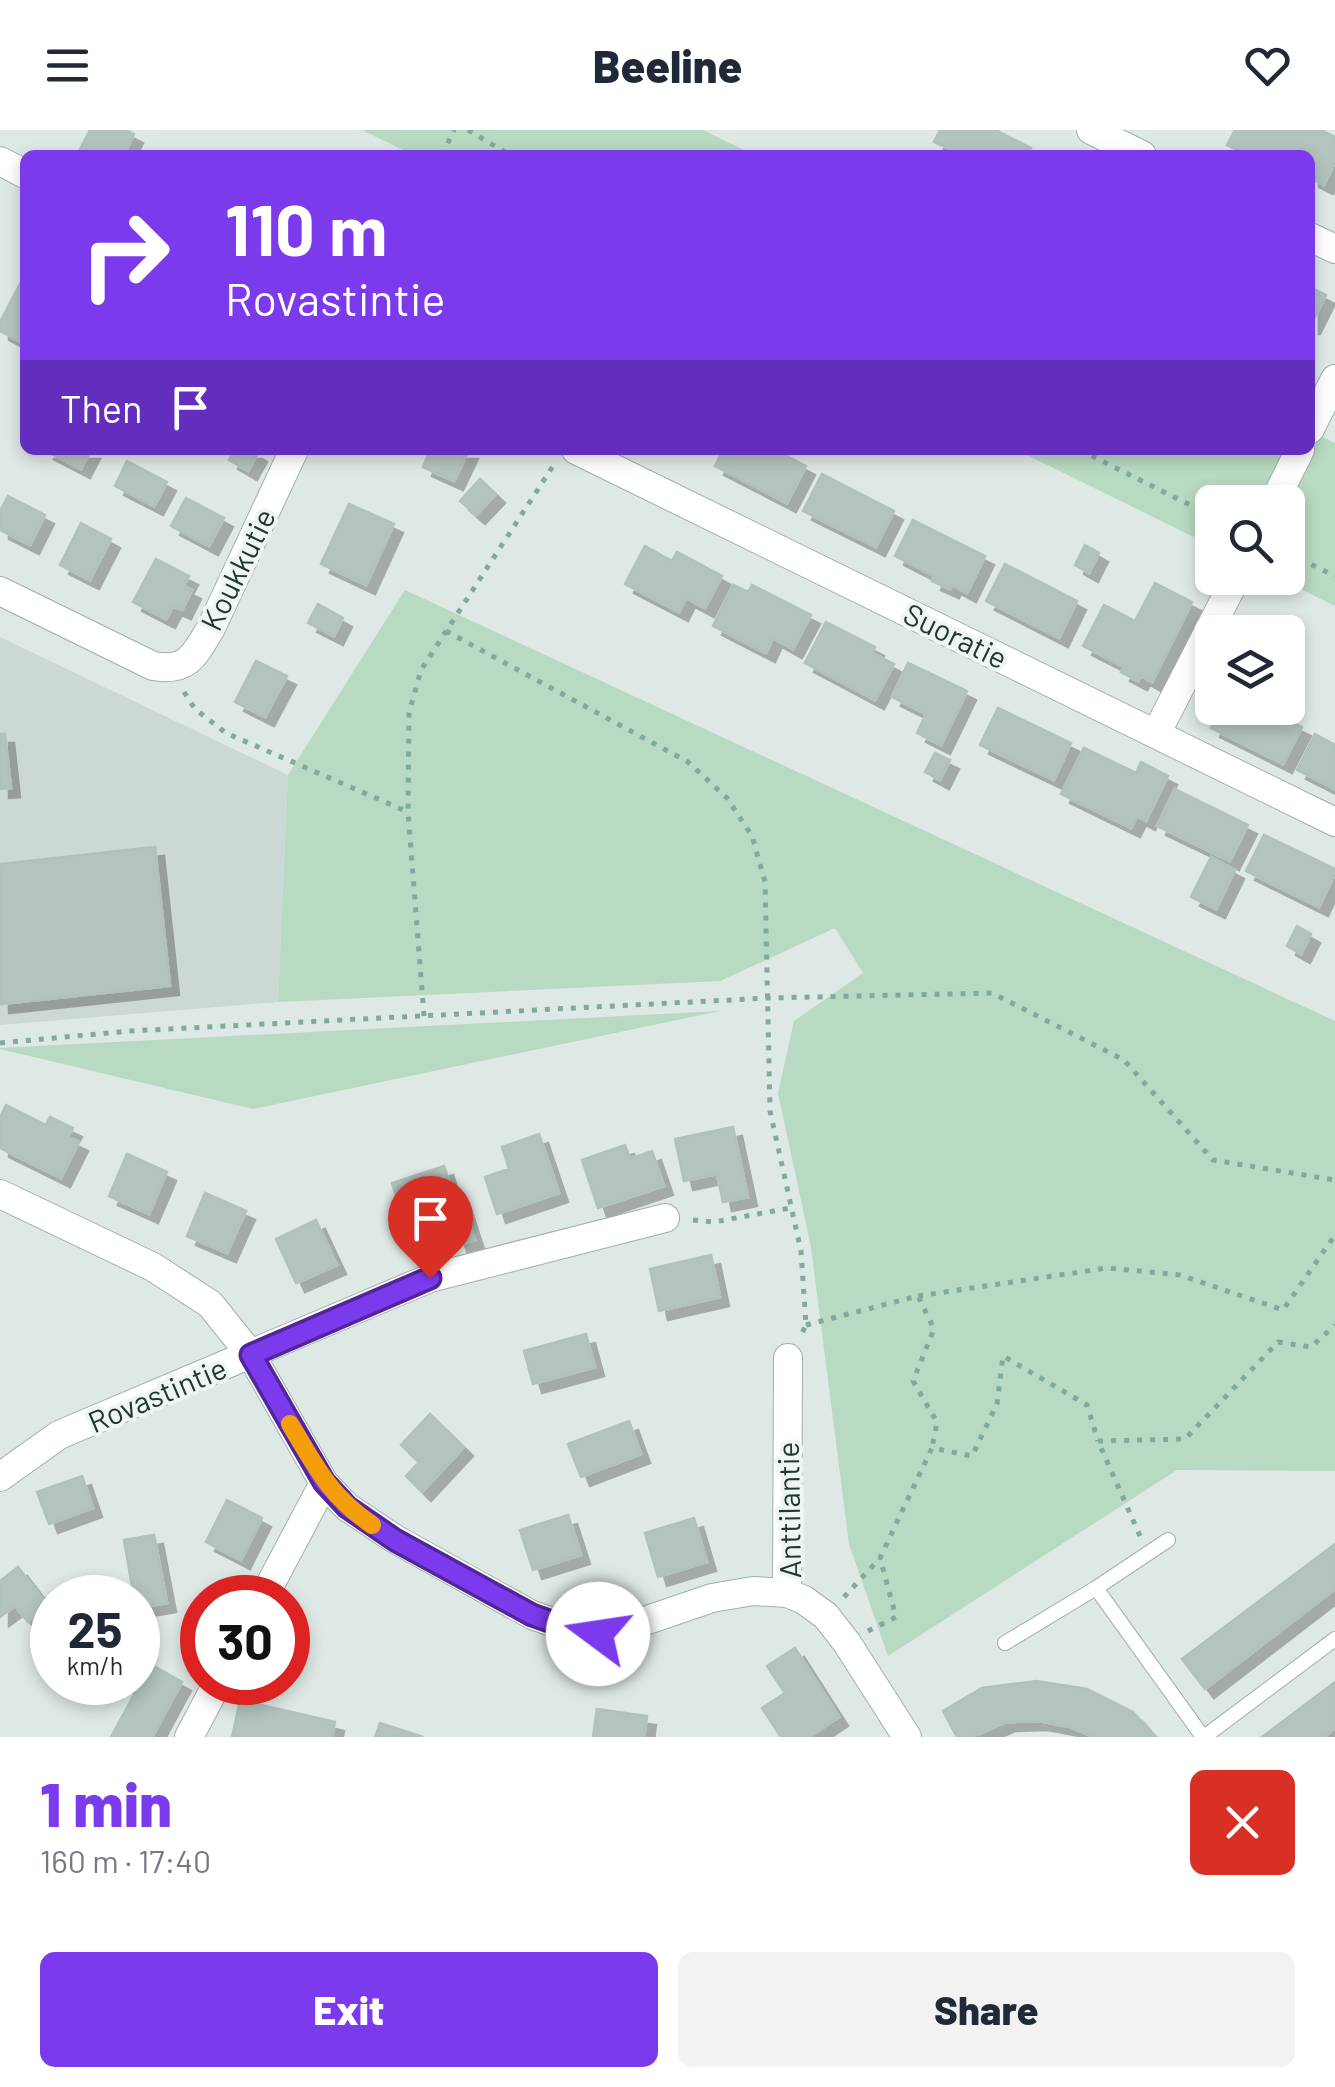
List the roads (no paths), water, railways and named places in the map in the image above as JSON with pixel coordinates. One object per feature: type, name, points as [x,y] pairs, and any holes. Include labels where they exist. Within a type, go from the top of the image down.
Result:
[{"type":"street","points":[[1090,130],[1132,150]]},
{"type":"street","points":[[1315,419],[1335,379]]},
{"type":"street","name":"Koukkutie","points":[[0,591],[153,666],[170,669],[184,664],[211,628],[292,455]]},
{"type":"street","points":[[1282,485],[1298,455]]},
{"type":"street","name":"Suoratie","points":[[564,458],[1157,732],[1335,822]]},
{"type":"street","points":[[1157,732],[1227,595]]},
{"type":"street","points":[[0,1194],[153,1267],[210,1304],[251,1355],[324,1482],[347,1507],[395,1540],[532,1615],[598,1634],[621,1630],[712,1598],[753,1591],[787,1592]]},
{"type":"street","name":"Rovastintie","points":[[0,1477],[59,1435],[430,1278],[665,1218]]},
{"type":"street","name":"Anttilantie","points":[[788,1358],[787,1592],[826,1616],[907,1737]]},
{"type":"street","points":[[275,1575],[324,1482]]},
{"type":"street","points":[[188,1737],[205,1705]]},
{"type":"lane","points":[[1005,1643],[1168,1540]]},
{"type":"lane","points":[[1096,1588],[1203,1737],[1335,1639]]}]
